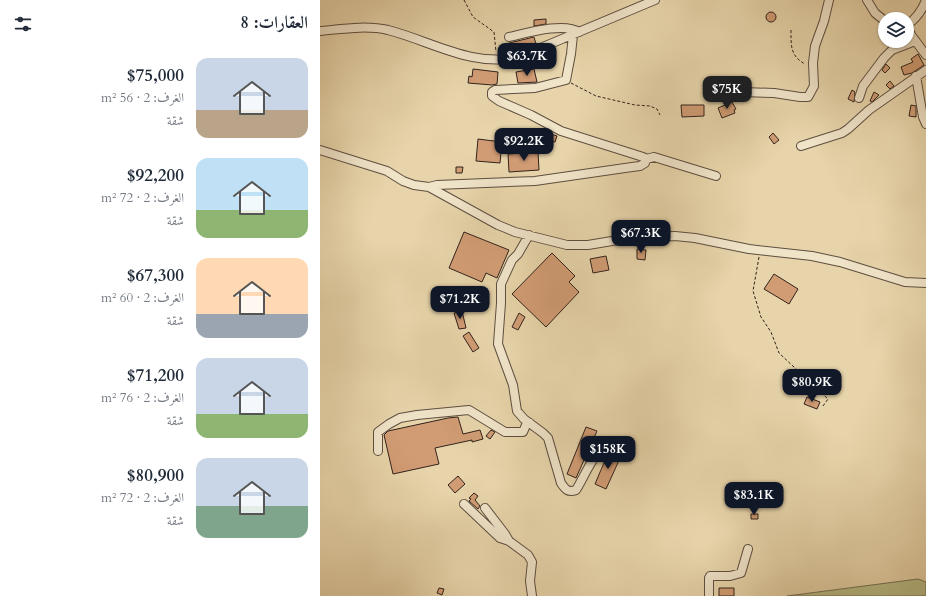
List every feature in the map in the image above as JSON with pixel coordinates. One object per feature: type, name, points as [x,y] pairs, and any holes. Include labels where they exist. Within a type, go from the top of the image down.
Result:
[{"type":"street","points":[[320,30],[360,28],[386,30],[469,56],[497,60],[519,57],[655,0]]},
{"type":"street","points":[[733,94],[742,92],[774,93],[800,97],[808,96],[814,86],[813,67],[815,46],[824,21],[829,0]]},
{"type":"street","points":[[867,0],[878,15]]},
{"type":"street","points":[[914,18],[924,8],[926,0]]},
{"type":"street","points":[[509,37],[548,29],[572,28],[576,33]]},
{"type":"street","points":[[576,33],[566,80],[535,88],[496,90],[492,95],[499,101],[531,115],[561,131],[646,159],[654,157],[716,176]]},
{"type":"street","points":[[859,98],[863,86],[884,58],[892,50],[915,41],[926,56]]},
{"type":"street","points":[[801,146],[842,133],[868,110],[926,70]]},
{"type":"street","points":[[916,76],[922,117],[926,124]]},
{"type":"street","points":[[320,150],[387,171],[414,185],[429,187],[437,185],[535,181],[567,177],[640,166],[645,163],[646,159]]},
{"type":"street","points":[[429,187],[498,226],[567,245],[588,245],[618,240],[675,236],[711,240],[760,250],[812,256],[840,262],[905,282],[926,283]]},
{"type":"street","points":[[529,235],[518,254],[512,260],[501,284],[498,344],[512,385],[517,411],[548,438],[561,483],[565,489],[571,492],[576,490],[596,454],[605,445],[612,441],[624,452]]},
{"type":"street","points":[[378,451],[378,432],[400,418],[469,410],[505,432],[523,432],[526,425],[530,423]]},
{"type":"street","points":[[464,504],[500,538],[509,541],[528,555],[532,562],[530,577],[532,596]]},
{"type":"street","points":[[485,508],[509,541]]},
{"type":"street","points":[[709,596],[710,576],[730,576],[741,573],[748,549]]},
{"type":"path","points":[[464,0],[473,17],[494,32],[497,60]]},
{"type":"path","points":[[791,30],[791,47],[794,54],[800,61],[813,67]]},
{"type":"path","points":[[566,80],[596,96],[635,105],[650,106],[657,109],[660,115]]},
{"type":"path","points":[[760,250],[753,291],[761,317],[770,332],[779,353],[828,398],[823,406]]},
{"type":"green space","points":[[918,579],[926,582],[926,596],[787,596]]},
{"type":"building","points":[[769,12],[773,12],[775,13],[775,21],[769,22],[766,19],[766,15]]},
{"type":"building","points":[[546,19],[546,24],[534,26],[534,20]]},
{"type":"building","points":[[534,37],[536,44],[518,52],[504,54],[501,45]]},
{"type":"building","points":[[918,54],[924,65],[912,73],[904,75],[901,67],[913,62],[911,59]]},
{"type":"building","points":[[886,64],[890,68],[885,73],[882,70]]},
{"type":"building","points":[[473,69],[498,72],[497,84],[468,83],[469,76],[472,77]]},
{"type":"building","points":[[534,69],[537,82],[518,83],[516,72]]},
{"type":"building","points":[[890,81],[894,86],[890,89],[886,85]]},
{"type":"building","points":[[852,90],[855,92],[854,102],[848,99]]},
{"type":"building","points":[[874,92],[879,95],[872,102],[870,101]]},
{"type":"building","points":[[732,102],[736,109],[734,110],[735,113],[722,118],[718,108]]},
{"type":"building","points":[[681,105],[704,105],[704,116],[682,117]]},
{"type":"building","points":[[911,105],[916,106],[916,117],[909,116]]},
{"type":"building","points":[[773,133],[779,140],[774,144],[769,137]]},
{"type":"building","points":[[551,134],[557,136],[555,142],[549,141]]},
{"type":"building","points":[[478,139],[502,142],[500,163],[476,161]]},
{"type":"building","points":[[538,152],[539,170],[509,172],[508,154]]},
{"type":"building","points":[[456,167],[463,167],[462,173],[456,173]]},
{"type":"building","points":[[464,232],[509,250],[497,278],[486,273],[482,282],[449,268]]},
{"type":"building","points":[[637,249],[646,250],[645,260],[637,259]]},
{"type":"building","points":[[552,253],[575,276],[569,282],[579,292],[546,327],[512,294]]},
{"type":"building","points":[[606,256],[609,270],[593,273],[590,259]]},
{"type":"building","points":[[774,274],[798,289],[789,304],[764,289]]},
{"type":"building","points":[[462,311],[466,328],[459,329],[454,313]]},
{"type":"building","points":[[519,313],[525,317],[518,330],[512,327]]},
{"type":"building","points":[[469,332],[479,348],[473,352],[463,336]]},
{"type":"building","points":[[807,397],[820,402],[817,409],[804,404]]},
{"type":"building","points":[[458,417],[463,434],[480,430],[483,439],[435,448],[439,464],[393,474],[384,435],[388,431]]},
{"type":"building","points":[[586,427],[597,431],[576,478],[567,474]]},
{"type":"building","points":[[491,430],[495,432],[490,439],[486,436]]},
{"type":"building","points":[[609,451],[621,456],[606,489],[595,484]]},
{"type":"building","points":[[458,476],[465,484],[455,493],[448,485]]},
{"type":"building","points":[[474,493],[478,496],[475,500],[480,506],[478,509],[469,501],[471,499],[469,498]]},
{"type":"building","points":[[751,514],[758,514],[758,519],[751,519]]},
{"type":"building","points":[[439,588],[444,589],[442,595],[437,593]]},
{"type":"building","points":[[719,588],[734,588],[734,596],[719,596]]}]
